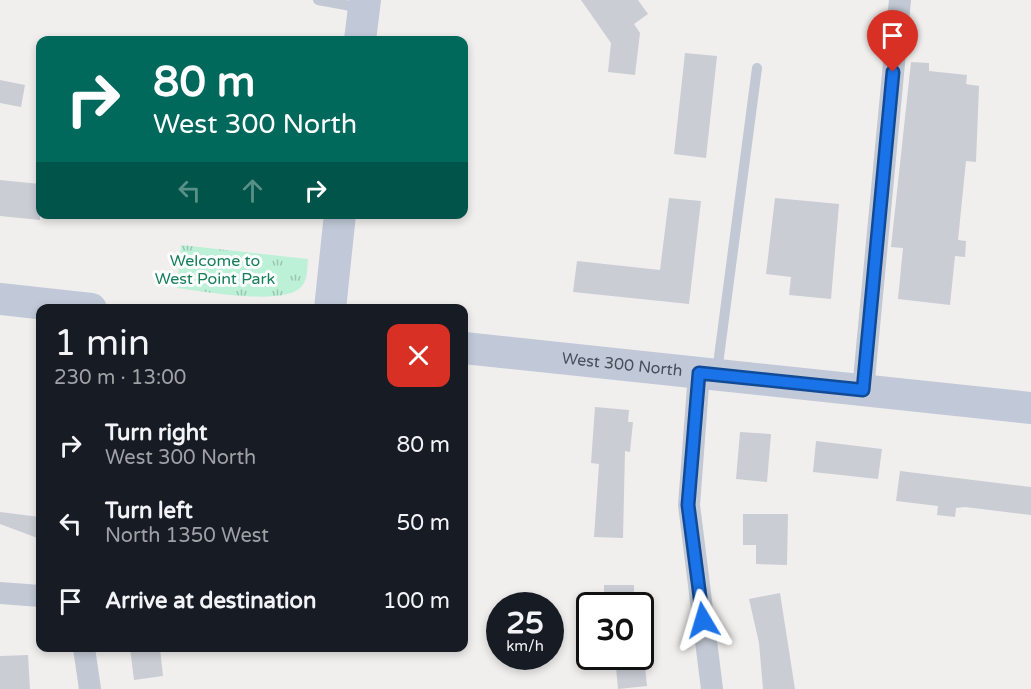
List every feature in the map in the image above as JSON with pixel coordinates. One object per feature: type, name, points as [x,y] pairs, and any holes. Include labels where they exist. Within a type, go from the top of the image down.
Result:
[{"type":"main road","points":[[360,36],[364,4]]},
{"type":"main road","points":[[331,304],[339,219]]},
{"type":"main road","points":[[0,299],[46,304]]},
{"type":"main road","name":"West 300 North","points":[[468,348],[1031,408]]},
{"type":"street","points":[[863,390],[900,0]]},
{"type":"street","points":[[708,374],[688,505],[712,689]]},
{"type":"street","points":[[0,593],[36,596]]},
{"type":"street","points":[[85,652],[90,689]]},
{"type":"lane","points":[[318,0],[364,4]]},
{"type":"lane","points":[[708,374],[757,68]]},
{"type":"green space","name":"Welcome to West Point Park","points":[[181,245],[308,259],[306,277],[302,286],[293,292],[279,296],[243,296],[177,288]]},
{"type":"building","points":[[581,0],[638,0],[648,14],[634,24],[640,33],[635,75],[608,72],[611,43]]},
{"type":"building","points":[[685,53],[717,56],[706,158],[674,154]]},
{"type":"building","points":[[911,62],[929,63],[929,71],[967,75],[966,84],[979,86],[976,162],[966,161],[958,240],[966,241],[965,257],[955,256],[950,305],[898,299],[903,248],[891,247]]},
{"type":"building","points":[[0,80],[25,85],[21,107],[0,103]]},
{"type":"building","points":[[0,180],[36,184],[36,219],[40,220],[0,216]]},
{"type":"building","points":[[669,198],[701,201],[689,304],[573,292],[577,261],[660,270]]},
{"type":"building","points":[[775,198],[839,204],[831,299],[789,295],[791,277],[766,274]]},
{"type":"building","points":[[595,407],[629,410],[628,422],[633,422],[630,452],[625,451],[623,538],[594,537],[599,464],[591,463]]},
{"type":"building","points":[[740,432],[771,434],[767,482],[736,479]]},
{"type":"building","points":[[816,441],[882,449],[878,479],[813,472]]},
{"type":"building","points":[[900,471],[1031,487],[1031,515],[965,507],[956,508],[955,517],[937,515],[938,506],[896,501]]},
{"type":"building","points":[[0,512],[36,516],[36,538],[0,524]]},
{"type":"building","points":[[743,514],[788,514],[787,565],[756,564],[756,545],[743,545]]},
{"type":"building","points":[[604,585],[634,585],[634,592],[604,592]]},
{"type":"building","points":[[780,593],[795,689],[763,689],[759,643],[749,599]]},
{"type":"building","points":[[130,652],[160,652],[163,676],[134,680]]},
{"type":"building","points":[[28,655],[30,689],[0,689],[0,656]]},
{"type":"building","points":[[616,670],[645,670],[647,686],[618,689]]},
{"type":"route","points":[[703,620],[688,505],[699,373],[863,390],[893,72]]}]
